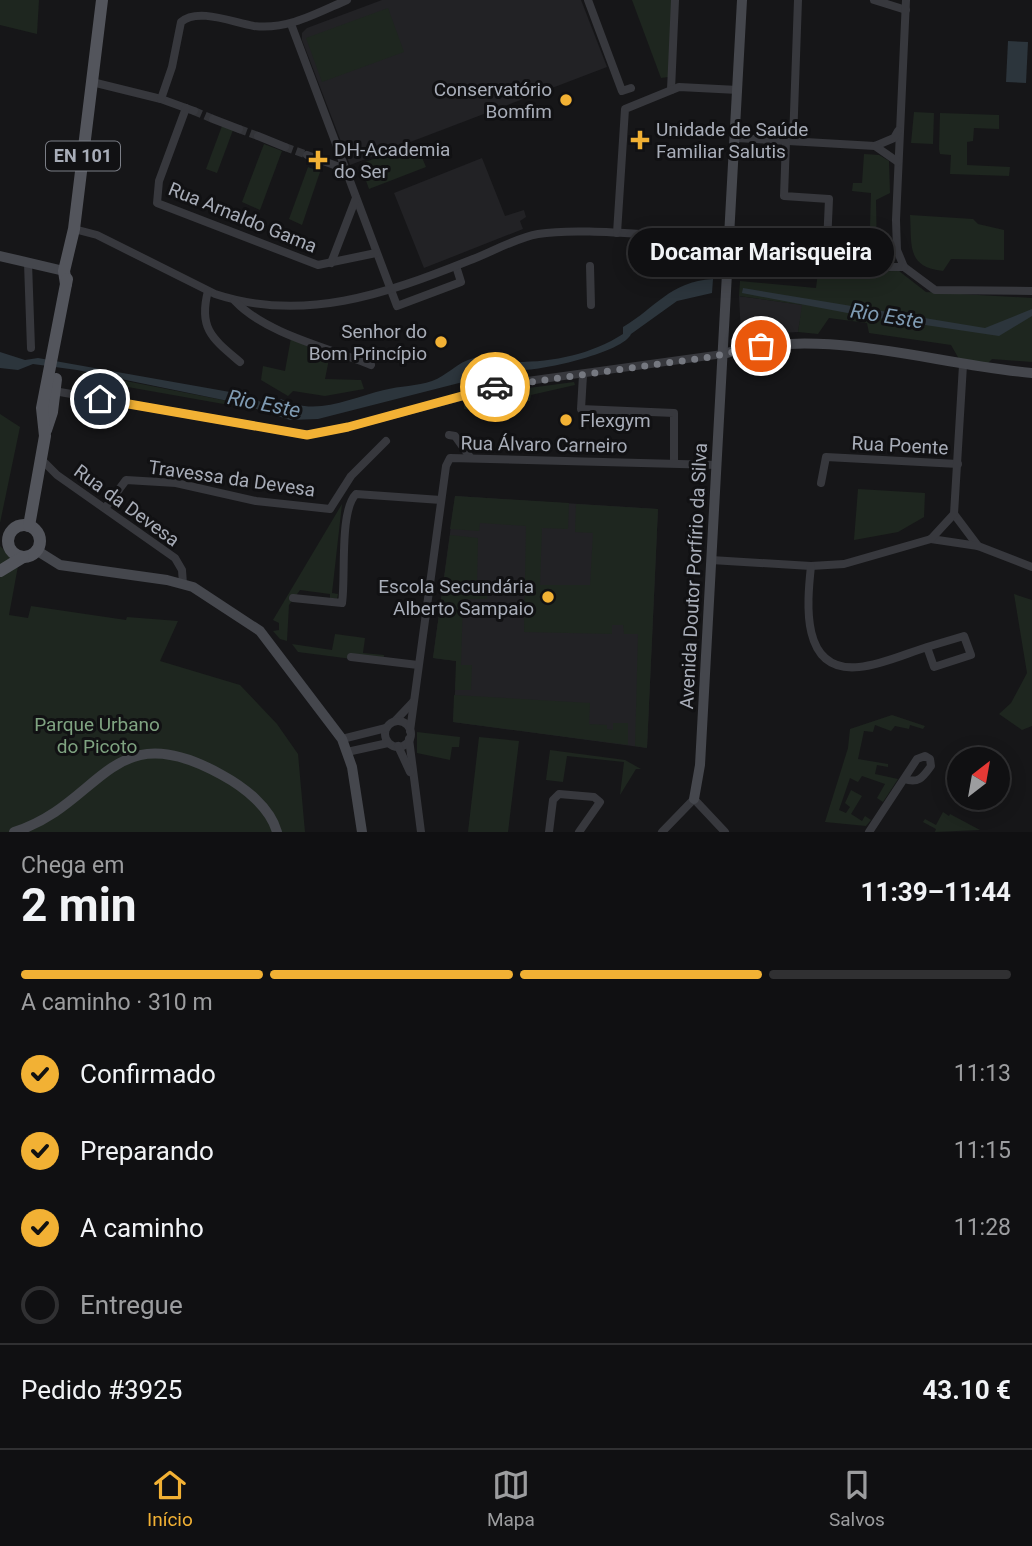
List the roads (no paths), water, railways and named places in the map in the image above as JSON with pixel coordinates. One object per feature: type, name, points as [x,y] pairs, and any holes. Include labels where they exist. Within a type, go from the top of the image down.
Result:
[{"type":"main road","name":"EN 101","points":[[36,550],[40,538],[29,526],[53,382],[102,0]]},
{"type":"main road","name":"Avenida Doutor Porfírio da Silva","points":[[694,799],[700,774],[742,0]]},
{"type":"main road","points":[[0,256],[65,277]]},
{"type":"main road","points":[[723,354],[781,342],[824,342],[963,365],[1032,373]]},
{"type":"main road","name":"EN 101","points":[[45,432],[42,408],[53,382]]},
{"type":"main road","points":[[23,556],[4,547],[15,528],[29,526]]},
{"type":"main road","points":[[0,571],[36,550],[60,565],[183,584],[208,595],[260,631],[342,739],[347,752],[362,832]]},
{"type":"main road","points":[[14,832],[53,814],[121,760],[158,752],[186,757],[228,778],[256,800],[277,832]]},
{"type":"street","points":[[588,0],[622,91],[631,88]]},
{"type":"street","points":[[671,90],[675,0]]},
{"type":"street","points":[[798,0],[784,196],[829,199],[826,267],[904,267]]},
{"type":"street","points":[[874,0],[906,10]]},
{"type":"street","points":[[906,0],[896,235],[904,267],[916,279],[935,290],[1032,291]]},
{"type":"street","points":[[92,82],[161,99],[172,67],[181,22],[186,18],[206,17],[253,26],[291,24],[341,1]]},
{"type":"street","points":[[291,24],[397,306],[461,282],[456,266]]},
{"type":"street","points":[[617,233],[625,109],[679,87],[738,90]]},
{"type":"street","name":"Rua Arnaldo Gama","points":[[161,99],[190,110],[159,181],[157,203],[318,265],[331,263]]},
{"type":"street","points":[[213,119],[239,129]]},
{"type":"street","points":[[736,138],[876,145],[894,138],[900,128]]},
{"type":"street","points":[[258,136],[285,147]]},
{"type":"street","points":[[876,145],[898,163]]},
{"type":"street","points":[[307,155],[345,169]]},
{"type":"street","points":[[331,263],[356,198]]},
{"type":"street","points":[[74,229],[97,234],[208,291],[235,301],[292,307],[337,304],[391,291],[535,234],[617,233],[671,236]]},
{"type":"street","points":[[331,263],[376,253]]},
{"type":"street","points":[[27,263],[31,348]]},
{"type":"street","points":[[590,266],[593,284],[591,305]]},
{"type":"street","points":[[208,291],[204,319],[210,334],[240,362]]},
{"type":"street","points":[[235,301],[246,312],[316,346],[371,365]]},
{"type":"street","points":[[53,382],[307,435],[348,427],[513,383],[723,354]]},
{"type":"street","points":[[931,539],[954,514],[963,365]]},
{"type":"street","points":[[583,375],[581,409],[674,413],[674,463]]},
{"type":"street","points":[[450,447],[452,436],[470,457]]},
{"type":"street","name":"Travessa da Devesa","points":[[106,508],[126,480],[176,483],[256,501],[330,509],[351,476],[386,441]]},
{"type":"street","name":"Rua Poente","points":[[821,483],[826,457],[957,464]]},
{"type":"street","name":"Rua Álvaro Carneiro","points":[[412,776],[410,734],[413,702],[446,466],[450,458],[717,465]]},
{"type":"street","name":"Rua da Devesa","points":[[41,459],[57,475],[175,558],[182,570],[183,584]]},
{"type":"street","points":[[293,598],[342,603],[348,521],[351,499],[356,494],[441,500]]},
{"type":"street","points":[[954,514],[978,546]]},
{"type":"street","points":[[711,560],[811,566],[844,564],[931,539],[978,546],[1032,567]]},
{"type":"street","points":[[811,566],[809,632],[822,654],[838,664],[861,667],[927,647],[964,636],[971,655],[934,667],[927,647]]},
{"type":"street","points":[[351,657],[418,665]]},
{"type":"street","points":[[342,739],[386,728],[413,702]]},
{"type":"street","points":[[395,721],[404,723],[410,734],[398,746]]},
{"type":"street","points":[[386,728],[388,743]]},
{"type":"street","points":[[347,752],[388,743],[398,746],[412,776],[421,832]]},
{"type":"street","points":[[869,832],[904,779]]},
{"type":"street","points":[[549,832],[553,800],[559,794],[594,797],[600,802],[596,812],[579,832]]},
{"type":"street","points":[[662,832],[694,799],[725,832]]},
{"type":"water","points":[[1008,41],[1028,42],[1026,83],[1006,82]]},
{"type":"water","name":"Rio Este","points":[[713,279],[712,293],[677,301],[624,341],[596,355],[540,368],[493,369],[463,382],[318,419],[290,420],[238,403],[77,370],[33,364],[18,370],[0,368],[0,352],[25,360],[38,358],[230,392],[252,397],[268,406],[281,399],[294,404],[320,406],[432,381],[474,358],[530,362],[586,352],[623,334],[623,327],[674,290],[698,281]]},
{"type":"water","name":"Rio Este","points":[[743,288],[985,328],[1032,309],[1032,316],[999,336],[858,315],[742,293]]},
{"type":"tunnel","points":[[194,111],[213,119]]},
{"type":"tunnel","points":[[239,129],[258,136]]},
{"type":"tunnel","points":[[285,147],[307,155]]},
{"type":"place","name":"Conservatório Bomfim","points":[[566,100]]},
{"type":"place","name":"Unidade de Saúde Familiar Salutis","points":[[640,140]]},
{"type":"place","name":"DH-Academia do Ser","points":[[318,160]]},
{"type":"place","name":"Senhor do Bom Princípio","points":[[441,342]]},
{"type":"place","name":"Docamar Marisqueira","points":[[761,346]]},
{"type":"place","name":"Flexgym","points":[[566,420]]},
{"type":"place","name":"Escola Secundária Alberto Sampaio","points":[[548,597]]},
{"type":"park label","name":"Parque Urbano do Picoto","points":[[97,735]]}]
